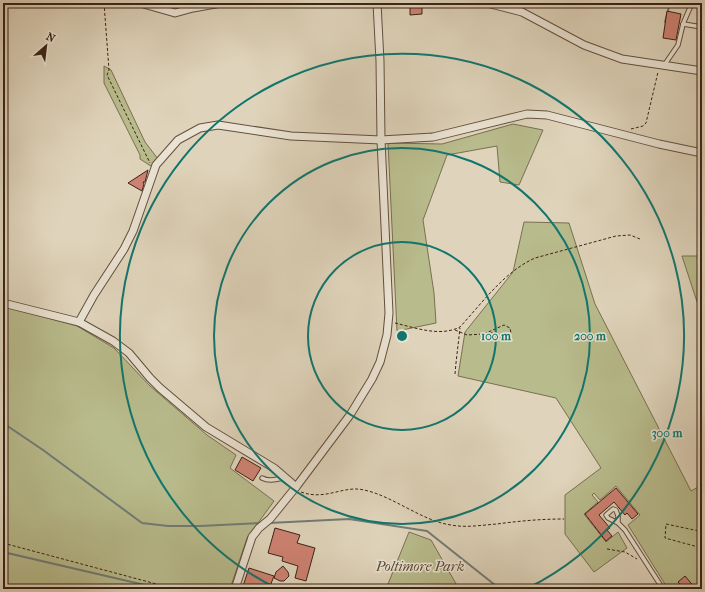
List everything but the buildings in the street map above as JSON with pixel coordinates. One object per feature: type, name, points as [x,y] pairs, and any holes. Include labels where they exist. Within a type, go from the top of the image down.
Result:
[{"type":"street","points":[[140,3],[175,13],[201,5],[221,3]]},
{"type":"street","points":[[235,589],[252,537],[259,528],[270,519],[296,488],[350,415],[372,379],[380,362],[387,335],[389,305],[381,140],[380,61],[377,3]]},
{"type":"street","points":[[487,3],[522,12],[584,45],[622,59],[702,71]]},
{"type":"street","points":[[79,322],[94,295],[124,249],[133,231],[156,165],[178,140],[200,128],[218,125],[291,136],[381,140],[433,136],[527,114],[547,114],[702,153]]},
{"type":"street","points":[[3,303],[79,322],[113,341],[129,353],[150,378],[206,427],[274,468],[296,488]]},
{"type":"lane","points":[[662,64],[678,45],[683,24],[692,3]]},
{"type":"lane","points":[[683,24],[702,27]]},
{"type":"lane","points":[[262,478],[267,481],[272,481],[286,478]]},
{"type":"lane","points":[[618,523],[625,530],[663,589]]},
{"type":"path","points":[[104,3],[109,70],[106,75],[149,163],[156,165]]},
{"type":"path","points":[[622,134],[625,131],[643,126],[646,123],[662,64]]},
{"type":"path","points":[[388,321],[436,332],[454,330],[460,327],[511,272],[526,262],[535,258],[616,236],[630,235],[640,239]]},
{"type":"path","points":[[454,330],[473,335],[484,334],[504,325],[510,328],[511,333],[509,338],[504,339],[490,332]]},
{"type":"path","points":[[455,374],[460,327]]},
{"type":"path","points":[[296,488],[301,492],[308,494],[321,495],[362,489],[374,492],[435,520],[451,525],[474,526],[564,518]]},
{"type":"path","points":[[702,528],[699,531],[666,524],[665,538],[702,548]]},
{"type":"path","points":[[3,544],[175,589]]},
{"type":"path","points":[[607,549],[624,552],[638,560]]},
{"type":"green space","points":[[104,66],[111,70],[145,142],[158,159],[154,168],[140,159],[140,155],[104,83]]},
{"type":"green space","points":[[513,124],[543,130],[519,185],[500,182],[497,146],[447,155],[423,220],[434,293],[436,323],[397,331],[388,143],[442,144]]},
{"type":"green space","points":[[524,222],[569,223],[595,304],[691,491],[702,485],[702,589],[668,589],[628,525],[640,515],[616,486],[600,500],[594,493],[592,495],[598,502],[584,514],[606,542],[618,532],[627,548],[594,572],[565,534],[565,495],[601,468],[556,398],[458,376],[465,332],[513,272]]},
{"type":"green space","points":[[682,256],[702,256],[702,317]]},
{"type":"green space","points":[[3,306],[77,326],[114,348],[150,386],[207,435],[236,455],[230,468],[274,501],[247,538],[230,589],[3,589]]},
{"type":"green space","name":"Poltimore Park","points":[[409,532],[431,540],[459,589],[386,589]]},
{"type":"waterway","points":[[665,22],[670,3]]},
{"type":"waterway","points":[[3,423],[43,450],[142,523],[168,526],[261,523]]},
{"type":"waterway","points":[[269,523],[349,519],[427,531],[500,589]]},
{"type":"waterway","points":[[3,552],[162,589]]}]
